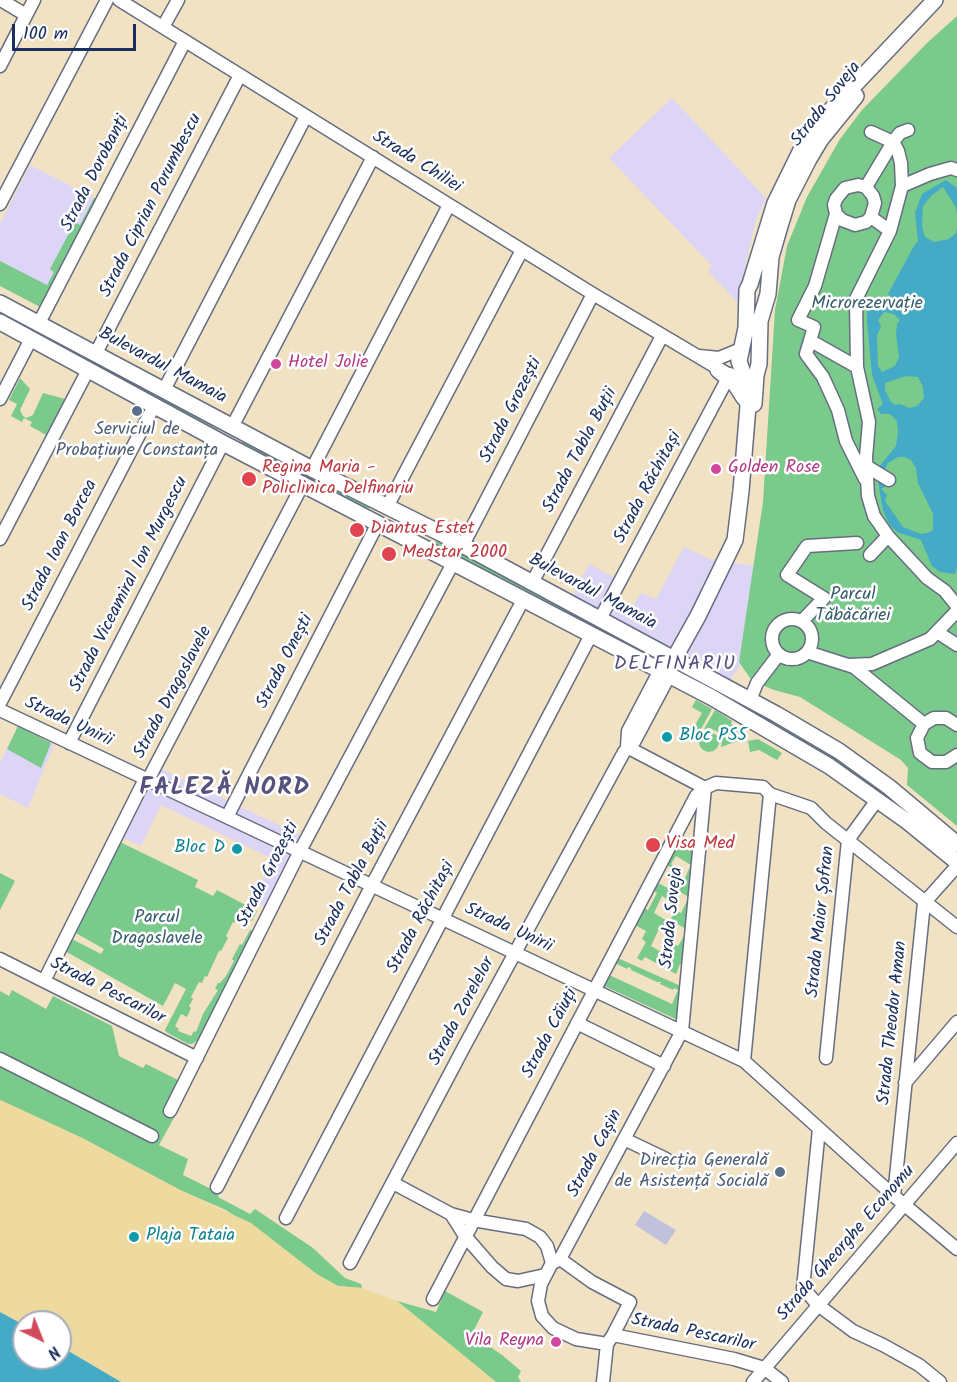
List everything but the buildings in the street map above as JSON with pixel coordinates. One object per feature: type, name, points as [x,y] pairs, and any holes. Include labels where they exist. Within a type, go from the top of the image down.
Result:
[{"type":"main road","name":"Strada Soveja","points":[[736,371],[747,323],[747,290],[770,217],[803,146],[829,112],[935,0]]},
{"type":"main road","name":"Strada Soveja","points":[[736,371],[759,362],[759,328],[771,258],[788,200],[809,159],[821,139],[856,96],[945,0]]},
{"type":"main road","points":[[750,284],[759,282],[766,286],[767,290]]},
{"type":"main road","name":"Bulevardul Mamaia","points":[[4,308],[39,323],[312,469],[441,532],[750,700],[839,751],[889,788],[957,844]]},
{"type":"main road","name":"Bulevardul Mamaia","points":[[0,322],[223,443],[721,703],[829,766],[957,861]]},
{"type":"main road","points":[[36,342],[51,338],[76,349],[96,353]]},
{"type":"main road","points":[[678,661],[735,540],[748,406],[736,371]]},
{"type":"main road","points":[[666,673],[678,661],[730,572],[743,540],[750,506],[752,434],[736,371]]},
{"type":"main road","points":[[173,416],[190,420],[229,438],[236,439],[237,430]]},
{"type":"main road","points":[[373,521],[370,511],[376,507],[417,526],[441,532]]},
{"type":"street","points":[[1,0],[26,15]]},
{"type":"street","points":[[0,66],[34,0]]},
{"type":"street","points":[[0,204],[107,0]]},
{"type":"street","name":"Strada Chiliei","points":[[119,0],[662,336],[695,355],[736,371]]},
{"type":"street","points":[[163,27],[178,0]]},
{"type":"street","name":"Strada Dorobanți","points":[[39,323],[185,41]]},
{"type":"street","name":"Strada Ciprian Porumbescu","points":[[96,353],[240,75]]},
{"type":"street","points":[[164,390],[306,116]]},
{"type":"street","points":[[866,187],[893,142],[900,133],[908,130]]},
{"type":"street","points":[[866,481],[870,468],[869,422],[856,367],[856,299],[890,231],[902,186],[901,163],[893,142],[872,132]]},
{"type":"street","points":[[237,430],[373,157]]},
{"type":"street","points":[[902,186],[930,174],[951,168],[957,170]]},
{"type":"street","points":[[836,214],[842,220],[855,225],[866,222],[875,210],[873,196],[866,187],[858,185],[852,185],[839,192],[834,205],[836,214],[815,286],[798,320],[814,327],[807,354],[823,378],[838,410],[846,441],[866,481],[874,516],[888,536],[927,578],[945,591],[957,606]]},
{"type":"street","points":[[312,469],[449,204]]},
{"type":"street","points":[[871,217],[890,231]]},
{"type":"street","points":[[387,507],[522,250]]},
{"type":"street","name":"Strada Grozești","points":[[463,545],[593,294]]},
{"type":"street","name":"Strada Tabla Buții","points":[[532,583],[662,336]]},
{"type":"street","points":[[811,341],[856,367]]},
{"type":"street","points":[[0,399],[36,342]]},
{"type":"street","name":"Strada Chiliei","points":[[695,355],[719,358],[741,349]]},
{"type":"street","points":[[0,539],[88,370]]},
{"type":"street","name":"Strada Răchitași","points":[[600,619],[736,371]]},
{"type":"street","name":"Strada Ioan Borcea","points":[[0,703],[154,406]]},
{"type":"street","name":"Strada Viceamiral Ion Murgescu","points":[[69,743],[223,443]]},
{"type":"street","points":[[870,468],[889,480]]},
{"type":"street","name":"Strada Dragoslavele","points":[[44,981],[142,785],[148,780],[303,484]]},
{"type":"street","name":"Strada Onești","points":[[227,817],[373,521]]},
{"type":"street","points":[[870,555],[888,536]]},
{"type":"street","points":[[802,621],[824,598],[787,575],[807,546],[857,543]]},
{"type":"street","name":"Strada Grozești","points":[[170,1111],[300,851],[453,563]]},
{"type":"street","name":"Strada Tabla Buții","points":[[217,1187],[372,885],[523,600]]},
{"type":"street","points":[[846,665],[872,664],[930,639],[957,611]]},
{"type":"street","points":[[795,619],[802,621],[810,629],[812,638],[807,652],[790,659],[779,654],[772,643],[774,630],[782,621],[795,619]]},
{"type":"street","points":[[937,633],[957,645]]},
{"type":"street","name":"Strada Răchitași","points":[[286,1218],[591,635]]},
{"type":"street","points":[[807,652],[854,667],[924,724]]},
{"type":"street","points":[[750,700],[757,683],[779,654]]},
{"type":"street","name":"Strada Zorelelor","points":[[350,1263],[515,952],[627,747],[634,742],[666,682],[666,673]]},
{"type":"street","name":"Strada Unirii","points":[[0,710],[744,1061],[904,1205],[957,1249]]},
{"type":"street","points":[[957,725],[951,720],[940,717],[928,720],[919,730],[917,745],[926,758],[939,763],[946,762],[957,755]]},
{"type":"street","points":[[627,747],[705,788],[716,783],[763,787],[770,794],[811,808],[826,823],[924,903],[957,927]]},
{"type":"street","name":"Strada Căiuți","points":[[433,1299],[696,796],[705,788]]},
{"type":"street","name":"Strada Soveja","points":[[682,1032],[705,788]]},
{"type":"street","points":[[744,1061],[770,794]]},
{"type":"street","name":"Strada Maior Șofran","points":[[826,1058],[848,840],[877,800]]},
{"type":"street","points":[[924,903],[957,866]]},
{"type":"street","name":"Strada Theodor Aman","points":[[894,1196],[924,903]]},
{"type":"street","name":"Strada Pescarilor","points":[[0,959],[197,1058]]},
{"type":"street","points":[[905,1083],[957,1022]]},
{"type":"street","points":[[577,1023],[663,1066]]},
{"type":"street","name":"Strada Cașin","points":[[545,1275],[556,1261],[682,1032]]},
{"type":"street","points":[[0,1059],[152,1136]]},
{"type":"street","points":[[819,1129],[803,1288],[818,1305],[853,1331],[919,1365],[940,1382]]},
{"type":"street","points":[[624,1139],[666,1159]]},
{"type":"street","name":"Strada Gheorghe Economu","points":[[764,1368],[957,1143]]},
{"type":"street","points":[[393,1183],[451,1214],[526,1229],[540,1237],[556,1261]]},
{"type":"street","points":[[451,1214],[465,1236],[492,1267],[506,1279],[518,1281],[545,1275]]},
{"type":"street","name":"Strada Pescarilor","points":[[556,1261],[630,1302],[610,1339],[603,1382]]},
{"type":"street","name":"Strada Pescarilor","points":[[545,1275],[538,1302],[542,1316],[553,1328],[576,1339],[610,1339],[734,1359],[764,1368],[782,1382]]},
{"type":"street","name":"Strada Pescarilor","points":[[753,1382],[764,1368]]},
{"type":"shaded area","points":[[672,98],[766,198],[756,220],[737,302],[708,271],[712,266],[609,158]]},
{"type":"shaded area","points":[[30,165],[98,200],[42,308],[0,286],[0,224]]},
{"type":"shaded area","points":[[684,547],[709,559],[754,566],[739,662],[741,664],[730,680],[573,595],[589,564],[623,582],[614,599],[631,609],[641,593],[656,599]]},
{"type":"shaded area","points":[[18,726],[54,745],[28,808],[0,794],[0,763]]},
{"type":"shaded area","points":[[153,765],[304,837],[269,908],[253,901],[273,859],[161,805],[141,846],[119,836]]},
{"type":"shaded area","points":[[644,1211],[676,1230],[666,1245],[635,1225]]},
{"type":"green space","name":"Parcul Tăbăcăriei","points":[[957,16],[957,826],[907,785],[908,768],[901,760],[800,697],[757,683],[750,678],[739,662],[763,502],[775,310],[787,246],[807,197],[840,139],[862,110],[927,43]]},
{"type":"green space","points":[[94,198],[98,200],[42,308],[0,286],[0,261],[47,285],[54,272],[50,269],[75,222],[80,225]]},
{"type":"green space","points":[[54,344],[86,356],[221,428],[217,429],[182,412],[174,412]]},
{"type":"green space","points":[[20,378],[30,389],[20,410],[26,418],[33,415],[43,393],[65,399],[46,435],[30,426],[32,422],[24,418],[22,422],[11,416],[17,404],[9,400]]},
{"type":"green space","points":[[245,441],[372,505],[367,510],[236,445]]},
{"type":"green space","points":[[394,523],[426,539],[444,544],[651,652],[648,657]]},
{"type":"green space","points":[[694,676],[882,787],[878,791],[861,779],[691,682]]},
{"type":"green space","points":[[696,700],[712,709],[700,731],[694,727],[702,713],[692,707]]},
{"type":"green space","points":[[715,710],[742,731],[738,741],[721,747],[722,740],[718,732],[710,728],[704,729]]},
{"type":"green space","points":[[18,726],[51,743],[41,768],[7,749]]},
{"type":"green space","points":[[709,732],[716,735],[719,742],[716,749],[709,752],[702,749],[699,742],[702,735]]},
{"type":"green space","points":[[758,739],[782,753],[777,760],[759,750],[750,752],[748,741]]},
{"type":"green space","points":[[679,839],[697,846],[686,965],[680,964],[676,974],[645,957],[642,961],[637,958],[646,942],[642,939],[646,931],[635,925],[643,908],[648,910],[657,893],[652,890],[656,882],[672,890],[669,900],[662,896],[654,913],[669,922],[666,932],[659,929],[651,946],[666,955],[672,946],[671,943],[678,946],[683,938],[686,929],[671,920],[674,910],[681,913],[689,897],[673,888],[676,879],[683,882],[691,865],[676,856],[671,864],[672,868],[665,864]]},
{"type":"green space","name":"Parcul Dragoslavele","points":[[118,841],[198,880],[195,887],[213,896],[217,890],[257,911],[252,921],[240,915],[235,923],[233,922],[226,936],[228,938],[207,977],[205,976],[202,983],[199,982],[191,997],[193,999],[187,1017],[181,1014],[175,1026],[179,1029],[178,1031],[191,1036],[194,1031],[196,1032],[203,1014],[218,990],[215,989],[218,983],[226,976],[234,961],[232,959],[240,944],[242,945],[250,930],[254,932],[198,1040],[192,1044],[188,1044],[165,1030],[186,989],[175,983],[163,1006],[65,951],[70,938],[101,954],[104,949],[74,932]]},
{"type":"green space","points":[[0,873],[15,881],[0,910]]},
{"type":"green space","points":[[613,956],[683,987],[680,1021],[600,984],[609,975],[672,1004],[678,990],[674,988],[673,990],[631,968],[627,969],[615,963]]},
{"type":"green space","points":[[12,990],[46,1009],[53,996],[112,1026],[119,1056],[143,1068],[146,1064],[184,1083],[167,1112],[175,1116],[159,1145],[188,1159],[183,1175],[219,1193],[218,1197],[250,1214],[255,1209],[313,1248],[345,1278],[361,1284],[362,1288],[338,1286],[318,1275],[226,1210],[182,1191],[82,1138],[0,1100],[0,991],[9,996]]},
{"type":"green space","points":[[445,1291],[483,1312],[472,1334],[521,1371],[518,1377],[521,1382],[496,1382],[397,1301],[436,1312]]},
{"type":"sand","name":"Plaja Tataia","points":[[0,1100],[82,1138],[182,1191],[251,1223],[318,1275],[338,1286],[362,1288],[397,1301],[496,1382],[121,1382],[72,1353],[72,1310],[12,1310],[12,1318],[0,1312]]},
{"type":"water","points":[[946,180],[957,188],[957,214],[955,206],[943,187],[923,206],[922,227],[925,237],[934,242],[949,239],[956,233],[957,228],[957,568],[955,574],[940,572],[932,566],[921,540],[897,532],[889,524],[883,510],[877,476],[879,467],[896,446],[898,432],[897,421],[890,414],[881,414],[877,409],[883,404],[872,375],[867,311],[886,305],[892,298],[888,294],[918,241],[915,213],[922,194]],"holes":[[[884,312],[894,314],[900,320],[896,334],[899,357],[895,366],[882,372],[878,366],[877,336],[881,326],[878,320]],[[906,376],[918,377],[923,387],[924,398],[917,406],[909,408],[900,404],[895,405],[885,390],[885,383]],[[898,457],[911,460],[916,468],[918,483],[933,514],[933,530],[921,534],[903,527],[885,501],[887,495],[881,489],[886,486],[885,469],[888,463]]]},
{"type":"water","points":[[0,1312],[12,1318],[12,1370],[72,1370],[72,1353],[121,1382],[0,1382]]},
{"type":"place","name":"Hotel Jolie","points":[[276,364]]},
{"type":"place","name":"Serviciul de Probațiune Constanța","points":[[137,411]]},
{"type":"place","name":"Golden Rose","points":[[716,469]]},
{"type":"place","name":"Regina Maria - Policlinica Delfinariu","points":[[249,479]]},
{"type":"place","name":"Diantus Estet","points":[[357,530]]},
{"type":"place","name":"Medstar 2000","points":[[389,554]]},
{"type":"place","name":"Bloc PS5","points":[[667,737]]},
{"type":"place","name":"Visa Med","points":[[653,845]]},
{"type":"place","name":"Bloc D","points":[[237,849]]},
{"type":"place","name":"Direcția Generală de Asistență Socială","points":[[780,1172]]},
{"type":"place","name":"Plaja Tataia","points":[[134,1237]]},
{"type":"place","name":"Vila Reyna","points":[[556,1342]]},
{"type":"district","name":"DELFINARIU","points":[[675,666]]},
{"type":"district","name":"FALEZĂ NORD","points":[[225,790]]},
{"type":"park label","name":"Microrezervație","points":[[867,305]]}]
